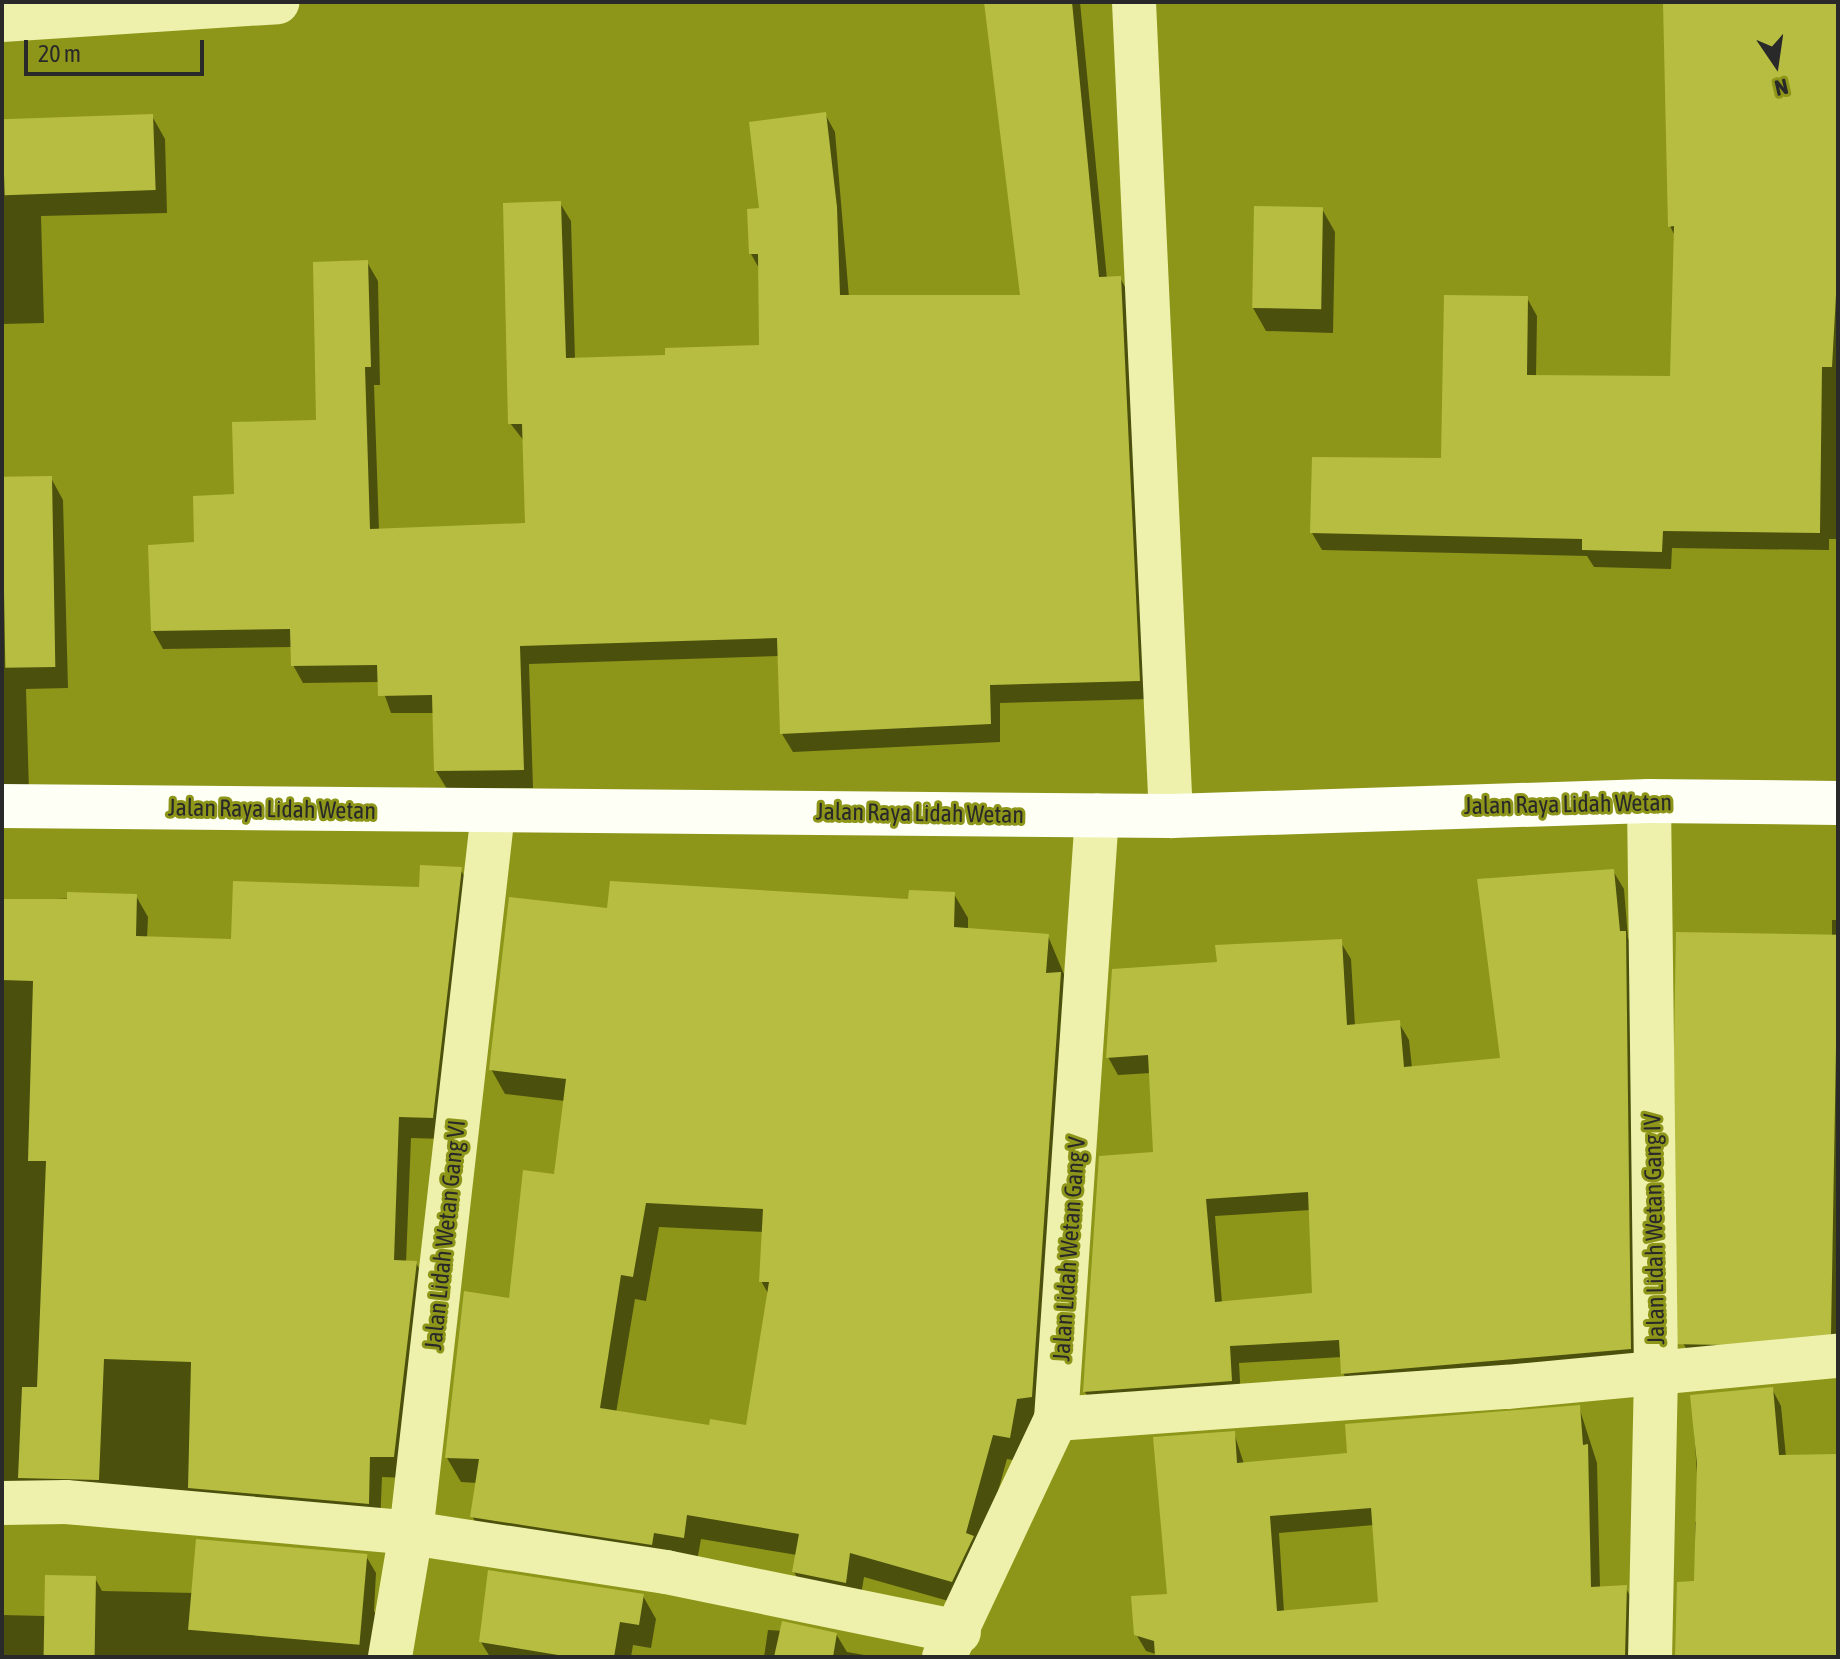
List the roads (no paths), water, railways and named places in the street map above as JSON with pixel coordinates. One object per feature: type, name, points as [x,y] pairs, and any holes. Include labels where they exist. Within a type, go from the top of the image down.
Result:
[{"type":"main road","name":"Jalan Raya Lidah Wetan","points":[[2,806],[1171,816],[1649,801],[1838,803]]},
{"type":"street","points":[[2,20],[277,2]]},
{"type":"street","points":[[1134,2],[1171,816]]},
{"type":"street","name":"Jalan Lidah Wetan Gang IV","points":[[1649,801],[1656,1373],[1650,1657]]},
{"type":"street","name":"Jalan Lidah Wetan Gang VI","points":[[390,1657],[411,1533],[493,812]]},
{"type":"street","name":"Jalan Lidah Wetan Gang V","points":[[951,1644],[1009,1510],[1056,1419],[1097,815]]},
{"type":"street","points":[[1056,1419],[1838,1356]]},
{"type":"street","points":[[2,1503],[66,1502],[411,1533],[666,1572],[951,1644]]}]
